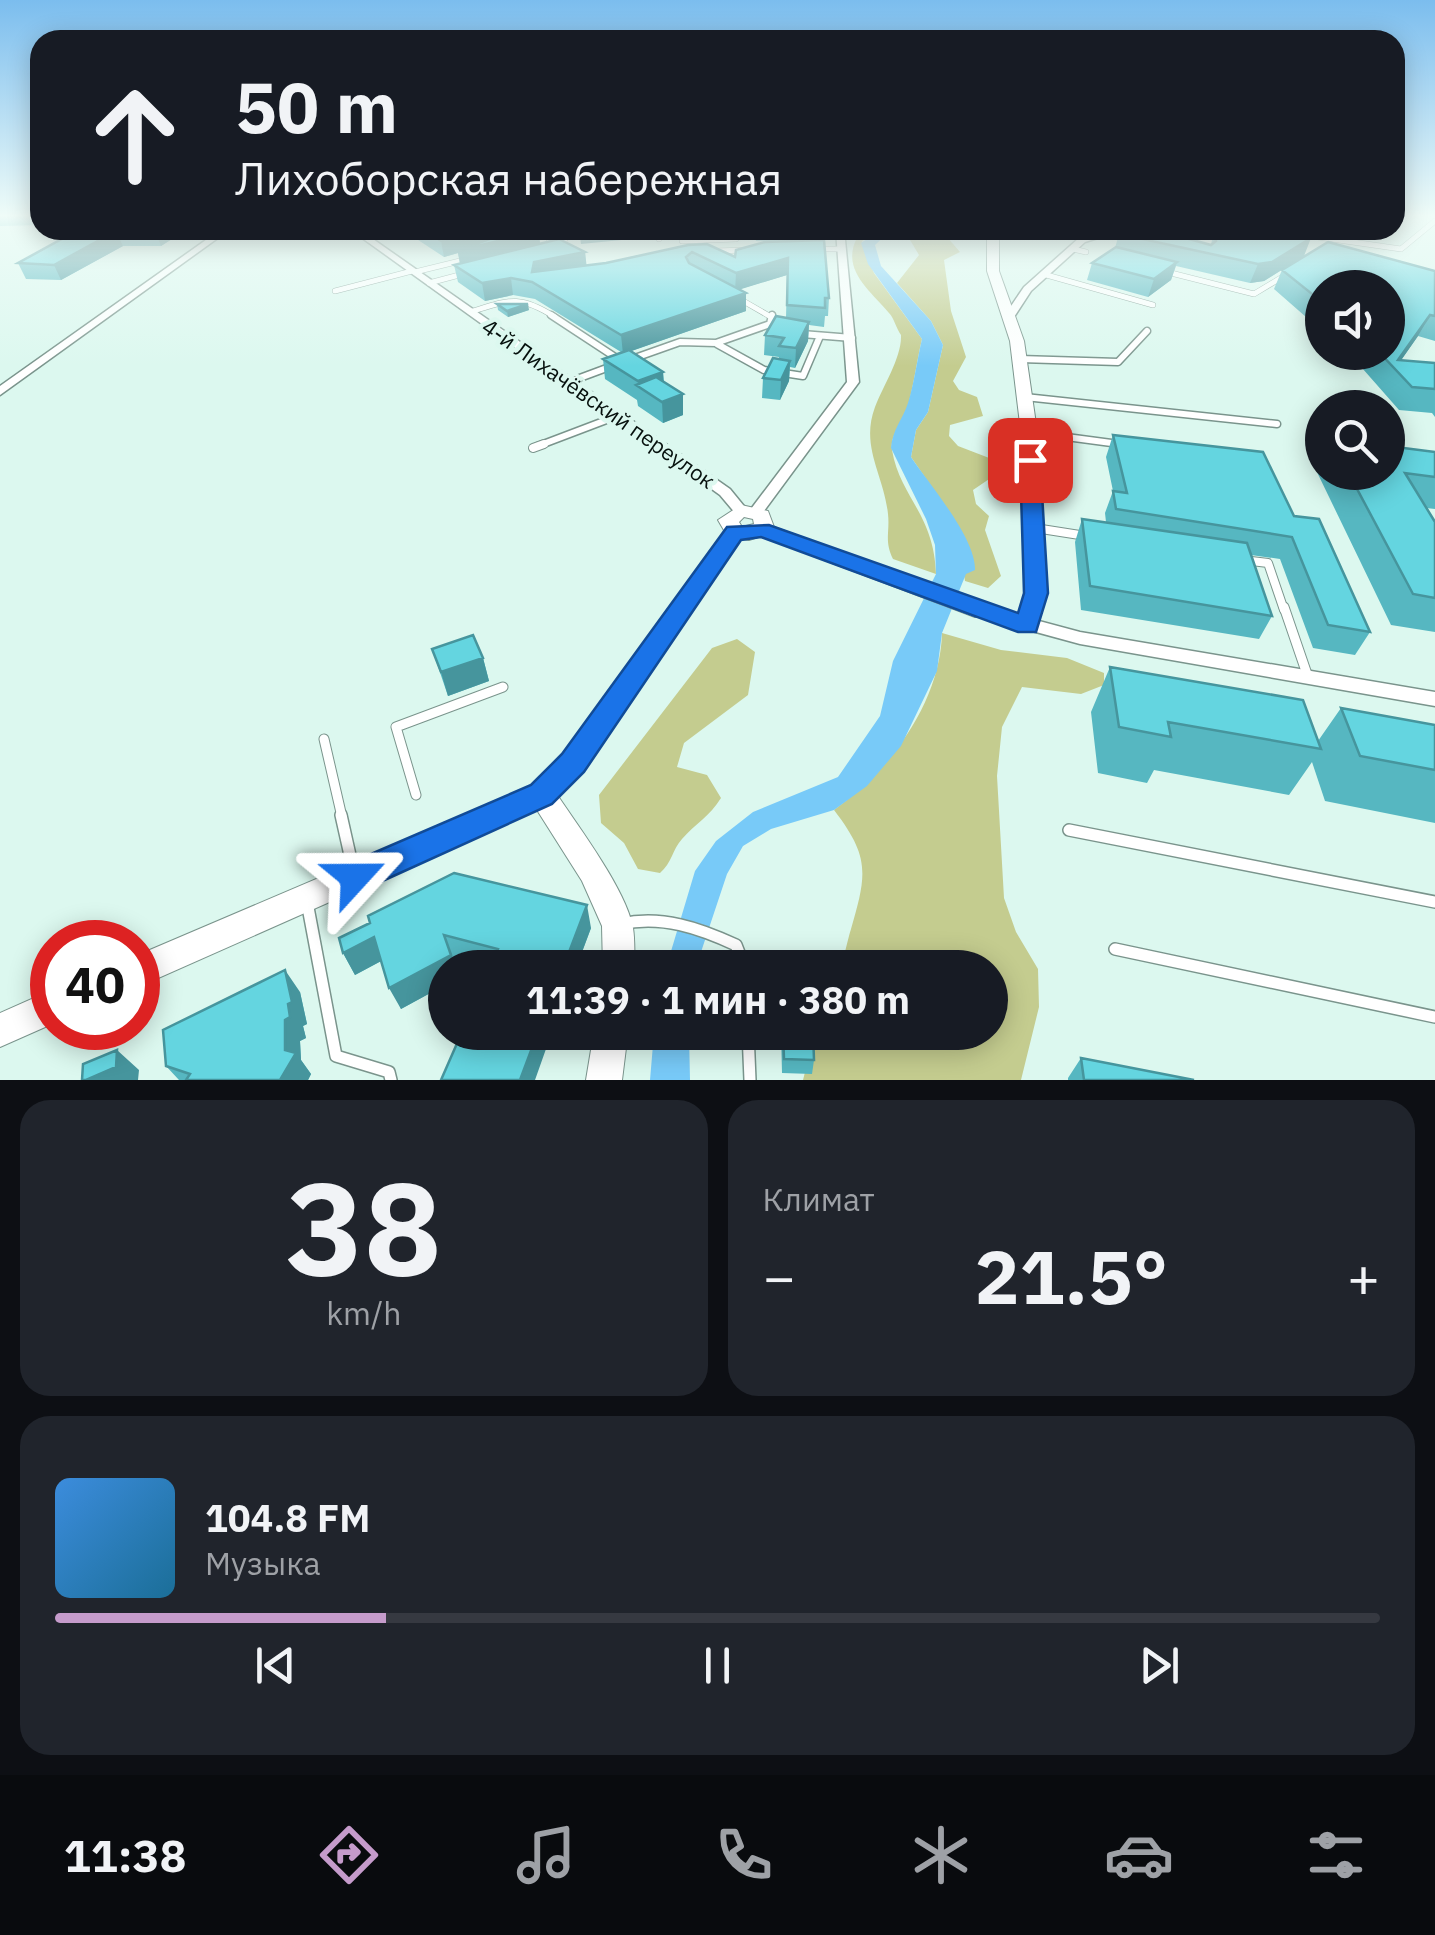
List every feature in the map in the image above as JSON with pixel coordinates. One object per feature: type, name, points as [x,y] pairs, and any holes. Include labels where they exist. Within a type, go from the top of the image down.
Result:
[{"type":"street","points":[[0,391],[176,265]]},
{"type":"street","name":"4-й Лихачёвский переулок","points":[[405,265],[725,492],[748,521],[908,586],[1027,626],[1435,698]]},
{"type":"street","points":[[160,961],[542,794],[573,763],[854,382],[843,265]]},
{"type":"street","points":[[993,265],[1020,359],[1029,432],[1036,593],[1027,626]]},
{"type":"street","points":[[1010,315],[1027,289],[1054,265]]},
{"type":"street","points":[[999,291],[1027,289]]},
{"type":"street","points":[[542,794],[592,872],[617,925],[618,950]]},
{"type":"street","points":[[0,1030],[30,1017]]},
{"type":"street","points":[[604,1080],[608,1050]]},
{"type":"lane","points":[[336,290],[440,265]]},
{"type":"lane","points":[[1157,270],[1254,294],[1286,274]]},
{"type":"lane","points":[[429,283],[473,271]]},
{"type":"lane","points":[[1044,274],[1154,305]]},
{"type":"lane","points":[[724,291],[772,315],[770,324]]},
{"type":"lane","points":[[470,312],[510,300],[530,301],[643,370]]},
{"type":"lane","points":[[569,382],[680,342],[716,343],[770,324],[781,328]]},
{"type":"lane","points":[[1020,359],[1118,362],[1147,331]]},
{"type":"lane","points":[[791,332],[852,338]]},
{"type":"lane","points":[[716,343],[764,370],[802,376],[820,336]]},
{"type":"lane","points":[[1025,396],[1278,424]]},
{"type":"lane","points":[[533,448],[617,416]]},
{"type":"lane","points":[[1029,432],[1132,445]]},
{"type":"lane","points":[[1034,528],[1094,537]]},
{"type":"lane","points":[[1229,558],[1268,563],[1308,677]]},
{"type":"lane","points":[[416,795],[396,727],[504,687]]},
{"type":"lane","points":[[324,739],[355,877]]},
{"type":"lane","points":[[1069,830],[1435,902]]},
{"type":"lane","points":[[306,898],[336,1056],[390,1072],[392,1080]]},
{"type":"lane","points":[[617,925],[656,920],[710,933],[736,945],[738,950]]},
{"type":"lane","points":[[1115,948],[1435,1017]]},
{"type":"lane","points":[[749,1050],[750,1080]]},
{"type":"green space","points":[[854,265],[871,265],[922,339],[908,406],[892,450],[902,481],[929,536],[936,574],[893,559],[889,547],[886,500],[870,435],[875,407],[895,362],[901,335],[891,315],[866,288]]},
{"type":"green space","points":[[911,265],[945,265],[951,311],[966,357],[953,381],[959,390],[977,397],[983,416],[950,425],[949,436],[958,446],[997,461],[998,473],[973,490],[976,504],[989,516],[985,530],[1001,576],[988,588],[965,581],[955,521],[911,457],[916,430],[928,412],[943,345],[931,321],[897,283]]},
{"type":"green space","points":[[942,633],[1001,650],[1067,658],[1104,673],[1104,685],[1081,694],[1022,687],[1002,727],[997,776],[1004,898],[1016,932],[1038,969],[1039,1007],[1021,1080],[803,1080],[811,1050],[1008,1050],[1008,950],[846,950],[860,894],[862,866],[854,841],[834,810],[874,775],[908,733],[932,685]]},
{"type":"green space","points":[[737,639],[755,652],[748,695],[684,743],[677,767],[707,775],[721,798],[682,839],[660,873],[638,869],[624,843],[601,823],[599,795],[712,648]]},
{"type":"water","points":[[869,265],[881,265],[931,321],[943,345],[928,412],[916,430],[911,457],[960,527],[975,570],[966,574],[942,633],[937,671],[901,746],[867,786],[834,810],[771,829],[743,846],[727,874],[702,950],[671,950],[695,871],[716,841],[753,812],[838,777],[880,716],[893,661],[936,574],[935,545],[926,519],[891,448],[910,396],[922,339]]},
{"type":"water","points":[[653,1050],[689,1050],[690,1080],[650,1080]]},
{"type":"building","points":[[455,265],[533,265],[532,272],[586,265],[694,265],[746,293],[621,335],[532,282],[511,278],[482,283]]},
{"type":"building","points":[[720,265],[762,265],[736,273]]},
{"type":"building","points":[[788,265],[826,265],[829,298],[825,298],[825,308],[787,305]]},
{"type":"building","points":[[1101,265],[1172,265],[1154,279]]},
{"type":"building","points":[[1290,265],[1414,265],[1435,271],[1435,316],[1430,315],[1405,350],[1405,270],[1305,270],[1305,288],[1282,270]]},
{"type":"building","points":[[497,304],[528,304],[507,311]]},
{"type":"building","points":[[776,316],[809,322],[796,348],[779,346],[784,338],[765,335]]},
{"type":"building","points":[[629,350],[663,372],[638,381],[603,359]]},
{"type":"building","points":[[773,358],[790,361],[781,380],[763,378]]},
{"type":"building","points":[[1405,361],[1435,363],[1435,389],[1412,387],[1396,370],[1405,370]]},
{"type":"building","points":[[656,377],[683,394],[662,402],[636,385]]},
{"type":"building","points":[[1113,435],[1263,452],[1294,516],[1319,519],[1370,632],[1328,625],[1292,537],[1116,509],[1113,491],[1127,493]]},
{"type":"building","points":[[1405,448],[1435,452],[1435,477],[1405,473]]},
{"type":"building","points":[[1405,473],[1435,522],[1435,598],[1413,594],[1358,490],[1405,490]]},
{"type":"building","points":[[1082,519],[1247,543],[1272,616],[1090,586]]},
{"type":"building","points":[[473,635],[483,658],[441,672],[432,649]]},
{"type":"building","points":[[1110,667],[1303,700],[1321,749],[1168,722],[1171,737],[1119,727]]},
{"type":"building","points":[[1341,708],[1435,725],[1435,770],[1360,756]]},
{"type":"building","points":[[454,873],[587,905],[570,950],[498,950],[444,935],[449,950],[428,950],[428,967],[389,988],[374,937],[343,953],[339,938],[370,923],[368,916]]},
{"type":"building","points":[[285,970],[292,1002],[288,1004],[290,1017],[285,1020],[285,1050],[296,1053],[280,1080],[186,1080],[190,1074],[166,1066],[163,1030]]},
{"type":"building","points":[[117,1050],[116,1067],[86,1080],[82,1080],[83,1064]]},
{"type":"building","points":[[454,1050],[531,1050],[520,1080],[441,1080]]},
{"type":"building","points":[[784,1050],[814,1050],[814,1060],[784,1059]]},
{"type":"building","points":[[1081,1058],[1194,1080],[1084,1080]]},
{"type":"route","points":[[355,877],[542,794],[573,763],[735,532],[749,534],[762,530],[1027,626],[1036,593],[1030,460]]}]
